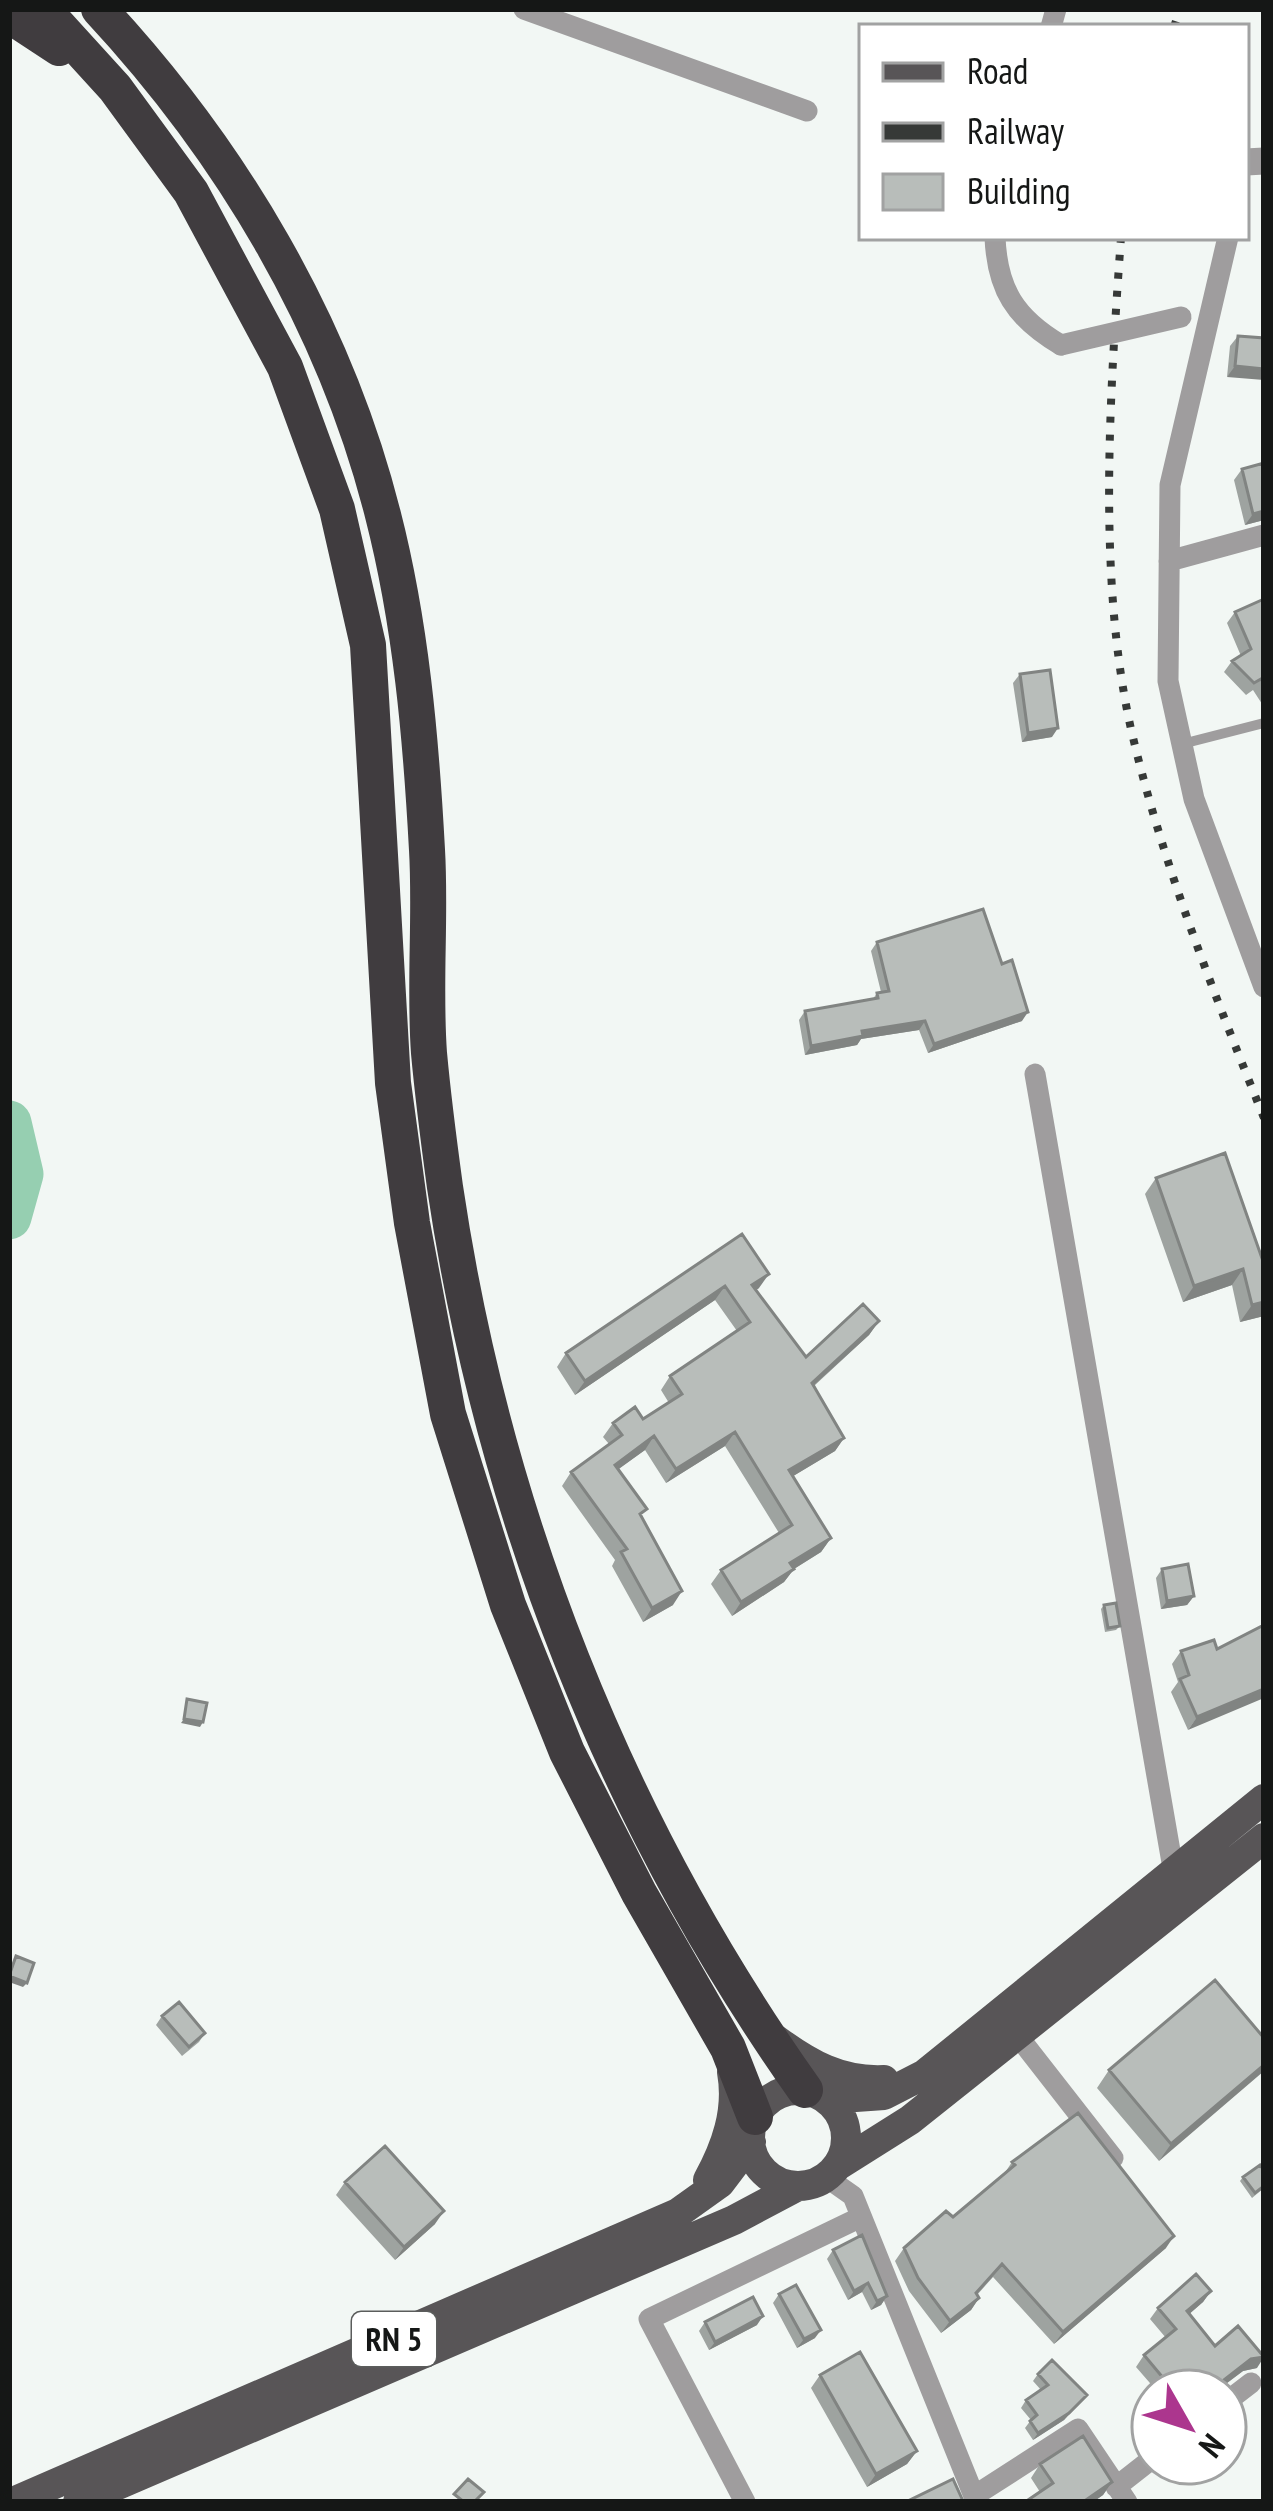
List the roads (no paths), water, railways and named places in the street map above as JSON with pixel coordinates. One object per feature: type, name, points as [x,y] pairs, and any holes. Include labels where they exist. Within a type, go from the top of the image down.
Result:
[{"type":"highway","points":[[43,9],[115,88],[191,192],[285,367],[338,508],[368,646],[393,1083],[412,1223],[448,1414],[508,1605],[567,1753],[639,1893],[728,2048],[753,2130]]},
{"type":"highway","points":[[99,9],[147,61],[194,124],[301,290],[346,398],[383,515],[412,665],[428,853],[429,1050],[445,1186],[470,1331],[506,1479],[563,1642],[643,1823],[764,2031],[816,2095]]},
{"type":"highway","points":[[118,9],[147,61]]},
{"type":"highway","points":[[9,15],[115,88]]},
{"type":"main road","points":[[816,2095],[838,2110],[847,2138],[820,2176],[784,2184],[761,2168],[753,2130],[781,2093],[884,2095],[925,2074],[1264,1799]]},
{"type":"main road","name":"RN 5","points":[[78,2502],[734,2221],[820,2176],[899,2128],[1264,1838]]},
{"type":"main road","points":[[764,2031],[826,2072],[848,2078],[882,2080],[925,2074]]},
{"type":"main road","points":[[678,2213],[708,2180],[724,2150],[733,2116],[728,2048]]},
{"type":"main road","name":"RN 5","points":[[13,2502],[678,2213],[719,2183],[753,2130]]},
{"type":"street","points":[[524,9],[807,111]]},
{"type":"street","points":[[994,240],[996,273],[1016,309],[1038,332],[1061,345],[1210,314]]},
{"type":"street","points":[[1227,240],[1170,485],[1168,681],[1194,799],[1262,978]]},
{"type":"street","points":[[1169,561],[1264,536]]},
{"type":"street","points":[[1035,1074],[1174,1874]]},
{"type":"street","points":[[1017,2036],[1129,2179]]},
{"type":"street","points":[[820,2176],[853,2196],[974,2496],[1078,2429],[1122,2494]]},
{"type":"street","points":[[745,2502],[649,2319],[861,2217]]},
{"type":"lane","points":[[1182,744],[1264,723]]},
{"type":"waterway","points":[[9,1123],[21,1174],[9,1217]]},
{"type":"railway","points":[[1175,24],[1180,9]]},
{"type":"railway","points":[[1121,240],[1109,484],[1120,671],[1131,729],[1173,877],[1264,1118]]}]
